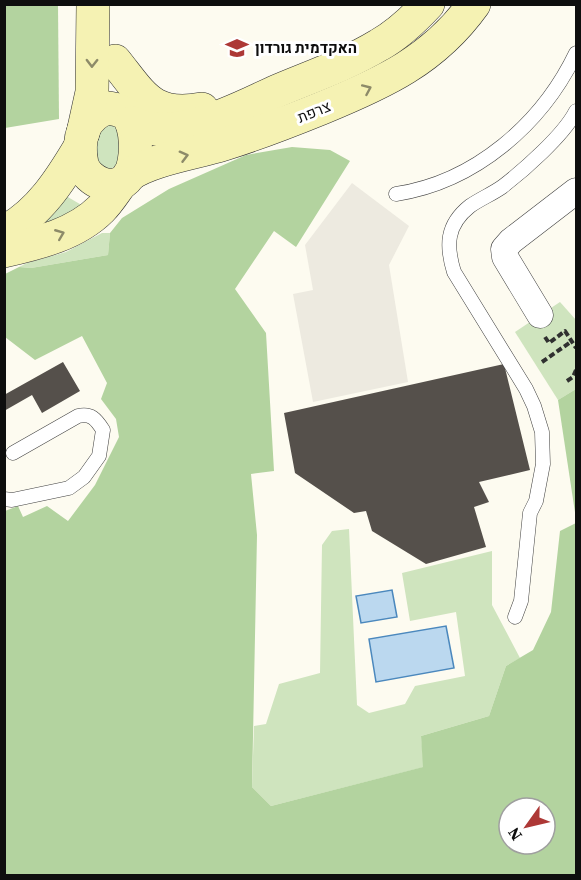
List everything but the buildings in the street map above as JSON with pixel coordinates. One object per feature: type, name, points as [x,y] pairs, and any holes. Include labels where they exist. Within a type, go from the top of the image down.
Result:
[{"type":"street","points":[[93,4],[92,92],[82,140],[84,171],[90,178],[101,184],[113,185],[125,179]]},
{"type":"street","points":[[4,250],[27,246],[66,233],[101,209],[125,179],[136,144],[116,87],[115,4]]},
{"type":"street","points":[[4,232],[30,213],[59,182],[82,140],[89,118],[97,111],[108,108],[118,110],[129,119],[153,130],[199,123],[225,115],[333,69],[381,44],[428,4]]},
{"type":"street","name":"צרפת","points":[[125,179],[146,165],[203,151],[272,128],[390,79],[436,47],[460,24],[474,4]]},
{"type":"street","points":[[115,61],[144,96],[156,106],[171,111],[185,112],[209,108],[245,96],[276,92]]},
{"type":"street","points":[[540,315],[505,257],[504,249],[511,241],[576,191]]},
{"type":"lane","points":[[396,194],[430,186],[484,160],[504,145],[573,72],[576,53]]},
{"type":"lane","points":[[515,617],[521,601],[530,513],[537,501],[543,464],[542,432],[526,389],[454,272],[448,252],[450,233],[458,217],[502,187],[544,150],[576,111]]},
{"type":"lane","points":[[4,499],[12,500],[69,488],[84,477],[99,456],[103,430],[95,418],[86,414],[78,416],[13,453]]},
{"type":"path","points":[[553,340],[566,331],[576,348]]},
{"type":"path","points":[[542,362],[572,341]]},
{"type":"path","points":[[567,381],[573,377],[576,370]]},
{"type":"green space","points":[[5,4],[58,5],[59,119],[5,128]]},
{"type":"green space","points":[[108,122],[116,125],[121,140],[118,162],[108,171],[99,169],[94,141]]},
{"type":"green space","points":[[292,147],[330,150],[350,161],[296,247],[274,231],[235,289],[266,333],[274,471],[251,474],[257,535],[252,787],[271,806],[423,767],[421,736],[489,716],[506,666],[533,650],[551,612],[560,531],[576,523],[576,875],[5,875],[5,511],[18,506],[23,517],[47,506],[68,521],[95,485],[119,437],[116,419],[101,399],[107,383],[82,336],[35,360],[5,337],[5,274],[19,267],[31,268],[108,255],[110,233],[122,218],[169,189],[246,155]]},
{"type":"green space","points":[[61,193],[90,210],[5,243]]},
{"type":"green space","points":[[102,233],[110,233],[108,255],[31,268],[19,267],[66,252]]},
{"type":"green space","points":[[560,302],[576,320],[576,389],[558,400],[515,332]]},
{"type":"green space","points":[[576,389],[576,519],[558,400]]},
{"type":"green space","points":[[349,529],[357,705],[369,713],[405,704],[415,686],[465,676],[456,612],[410,621],[402,573],[492,551],[492,605],[520,658],[506,666],[489,716],[421,736],[424,767],[271,806],[252,787],[254,726],[266,724],[279,684],[320,673],[322,545],[332,531]]},
{"type":"shaded area","points":[[352,183],[409,226],[389,265],[408,382],[313,402],[293,294],[313,290],[305,245]]},
{"type":"water","points":[[392,590],[397,617],[361,623],[356,596]]},
{"type":"water","points":[[446,626],[454,668],[376,682],[369,639]]},
{"type":"place","name":"האקדמית גורדון","points":[[237,48]]}]
